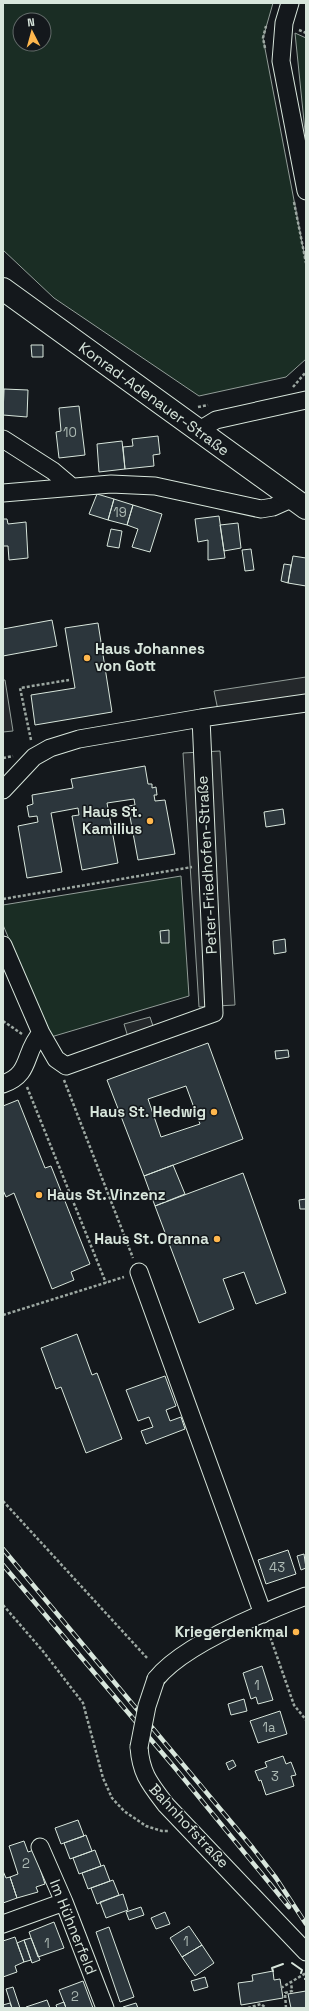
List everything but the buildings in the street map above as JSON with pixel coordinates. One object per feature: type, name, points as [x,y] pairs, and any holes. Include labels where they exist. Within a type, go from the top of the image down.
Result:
[{"type":"main road","name":"Konrad-Adenauer-Straße","points":[[3,289],[298,503]]},
{"type":"street","points":[[290,3],[284,23],[281,61],[306,191]]},
{"type":"street","points":[[198,431],[216,420],[306,400]]},
{"type":"street","points":[[3,439],[53,471],[72,487]]},
{"type":"street","points":[[3,492],[111,484],[155,486],[261,509],[298,503]]},
{"type":"street","points":[[3,790],[34,757],[50,748],[78,739],[200,718],[306,703]]},
{"type":"street","name":"Peter-Friedhofen-Straße","points":[[66,1066],[214,1013],[200,718]]},
{"type":"street","points":[[3,944],[37,1038],[56,1059],[66,1066]]},
{"type":"street","points":[[3,1084],[21,1074],[37,1038]]},
{"type":"street","points":[[139,1272],[263,1614]]},
{"type":"street","name":"Bahnhofstraße","points":[[306,1596],[228,1630],[176,1658],[165,1667],[156,1680],[147,1706],[139,1747],[140,1762],[146,1780],[166,1804],[306,1952]]},
{"type":"street","name":"Im Hühnerfeld","points":[[40,1847],[64,1902],[105,2008]]},
{"type":"street","points":[[3,1924],[64,1902]]},
{"type":"path","points":[[34,757],[20,688],[69,680]]},
{"type":"path","points":[[3,899],[208,865]]},
{"type":"path","points":[[3,1021],[37,1038]]},
{"type":"path","points":[[3,1314],[139,1272],[63,1081],[66,1066]]},
{"type":"path","points":[[21,1074],[106,1283]]},
{"type":"path","points":[[3,1501],[148,1659]]},
{"type":"path","points":[[3,1605],[42,1650],[82,1703],[89,1722],[103,1778],[112,1798],[124,1812],[146,1826],[162,1831],[175,1831]]},
{"type":"path","points":[[263,1614],[294,1705],[306,1720]]},
{"type":"path","points":[[282,1988],[306,1973]]},
{"type":"path","points":[[286,2008],[285,1993],[292,1991],[291,1982]]},
{"type":"path","points":[[248,2008],[261,2004],[266,2008]]},
{"type":"green space","points":[[3,3],[273,3],[263,38],[306,263],[306,359],[286,377],[199,396],[54,298],[3,250]]},
{"type":"green space","points":[[295,33],[306,38],[306,141]]},
{"type":"green space","points":[[181,876],[189,996],[51,1037],[3,925],[3,905]]},
{"type":"shaded area","points":[[306,677],[306,703],[219,715],[214,691]]},
{"type":"shaded area","points":[[3,680],[5,680],[13,731],[3,732]]},
{"type":"shaded area","points":[[220,751],[235,1005],[199,1007],[183,753]]},
{"type":"shaded area","points":[[150,1017],[154,1029],[128,1037],[124,1024]]},
{"type":"railway","points":[[3,1549],[252,1847],[276,1878],[306,1924]]},
{"type":"railway","points":[[3,1565],[175,1768],[289,1907]]},
{"type":"wall","points":[[292,1963],[302,1970],[301,1973]]},
{"type":"wall","points":[[273,1971],[272,1968],[283,1964]]},
{"type":"place","name":"Haus Johannes von Gott","points":[[87,658]]},
{"type":"place","name":"Haus St. Kamilius","points":[[150,821]]},
{"type":"place","name":"Haus St. Hedwig","points":[[214,1112]]},
{"type":"place","name":"Haus St. Vinzenz","points":[[39,1195]]},
{"type":"place","name":"Haus St. Oranna","points":[[217,1239]]},
{"type":"place","name":"Kriegerdenkmal","points":[[296,1632]]}]
